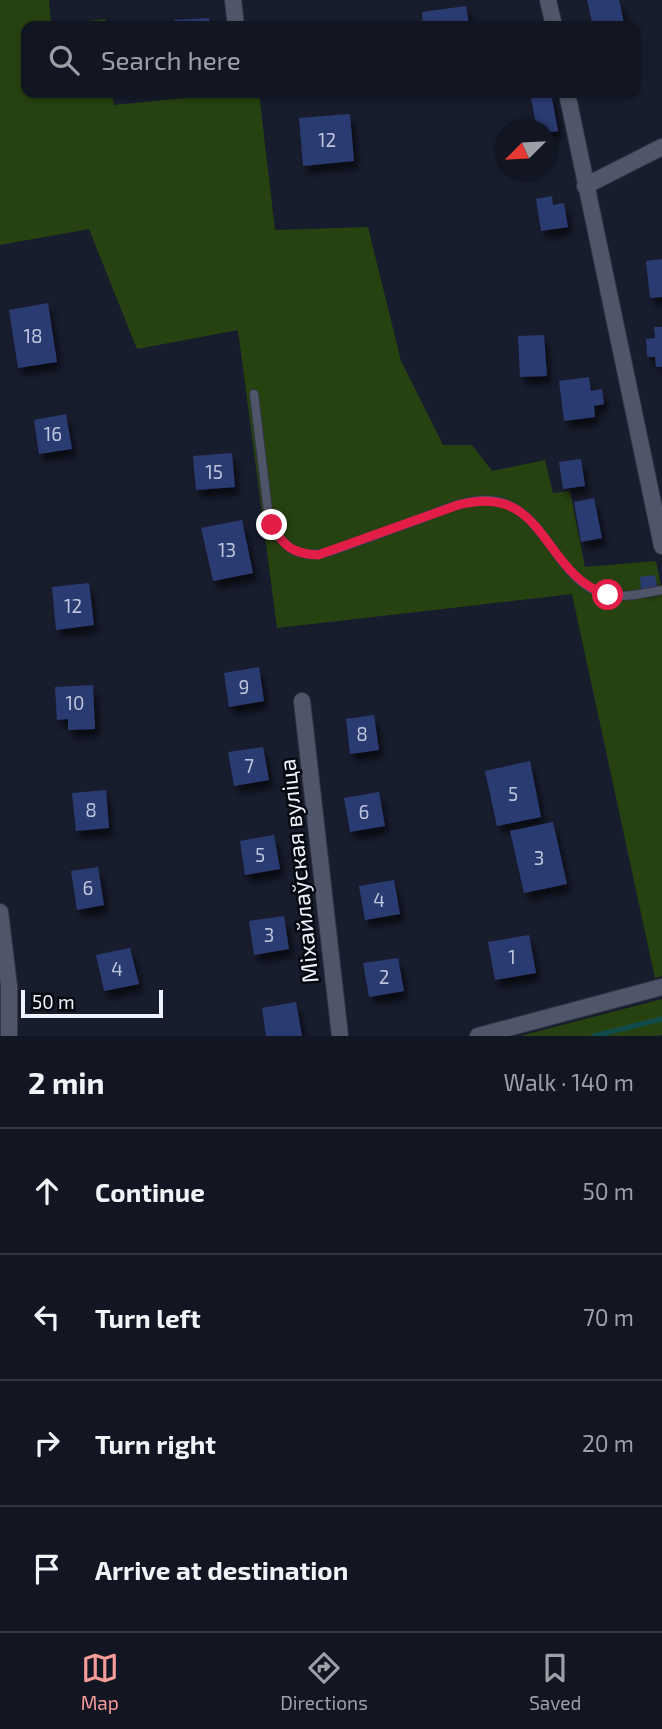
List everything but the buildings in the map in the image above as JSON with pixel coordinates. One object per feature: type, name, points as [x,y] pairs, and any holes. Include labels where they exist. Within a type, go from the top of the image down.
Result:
[{"type":"street","points":[[233,0],[235,21]]},
{"type":"street","points":[[548,0],[553,21]]},
{"type":"street","points":[[568,98],[585,186],[654,474],[662,546]]},
{"type":"street","points":[[585,186],[662,147]]},
{"type":"street","name":"Міхайлаўская вуліца","points":[[302,701],[340,1036]]},
{"type":"street","points":[[0,912],[9,986],[9,1036]]},
{"type":"street","points":[[478,1036],[662,987]]},
{"type":"lane","points":[[254,394],[268,512],[277,536],[295,552],[318,555],[441,511],[474,501],[488,500],[515,507],[527,516],[572,573],[595,591],[624,596],[662,590]]},
{"type":"green space","points":[[0,0],[49,0],[51,21],[21,21],[21,98],[113,98],[114,105],[185,98],[260,98],[275,230],[368,227],[401,361],[443,445],[472,445],[492,471],[545,460],[553,493],[570,491],[585,567],[656,561],[662,591],[662,976],[655,978],[572,594],[277,628],[238,330],[137,349],[89,229],[0,245]]},
{"type":"green space","points":[[662,999],[662,1035],[520,1036]]},
{"type":"waterway","points":[[594,1036],[662,1019]]},
{"type":"route","points":[[272,525],[277,536],[295,552],[318,555],[458,505],[488,500],[502,502],[527,516],[583,583],[608,595]]}]
